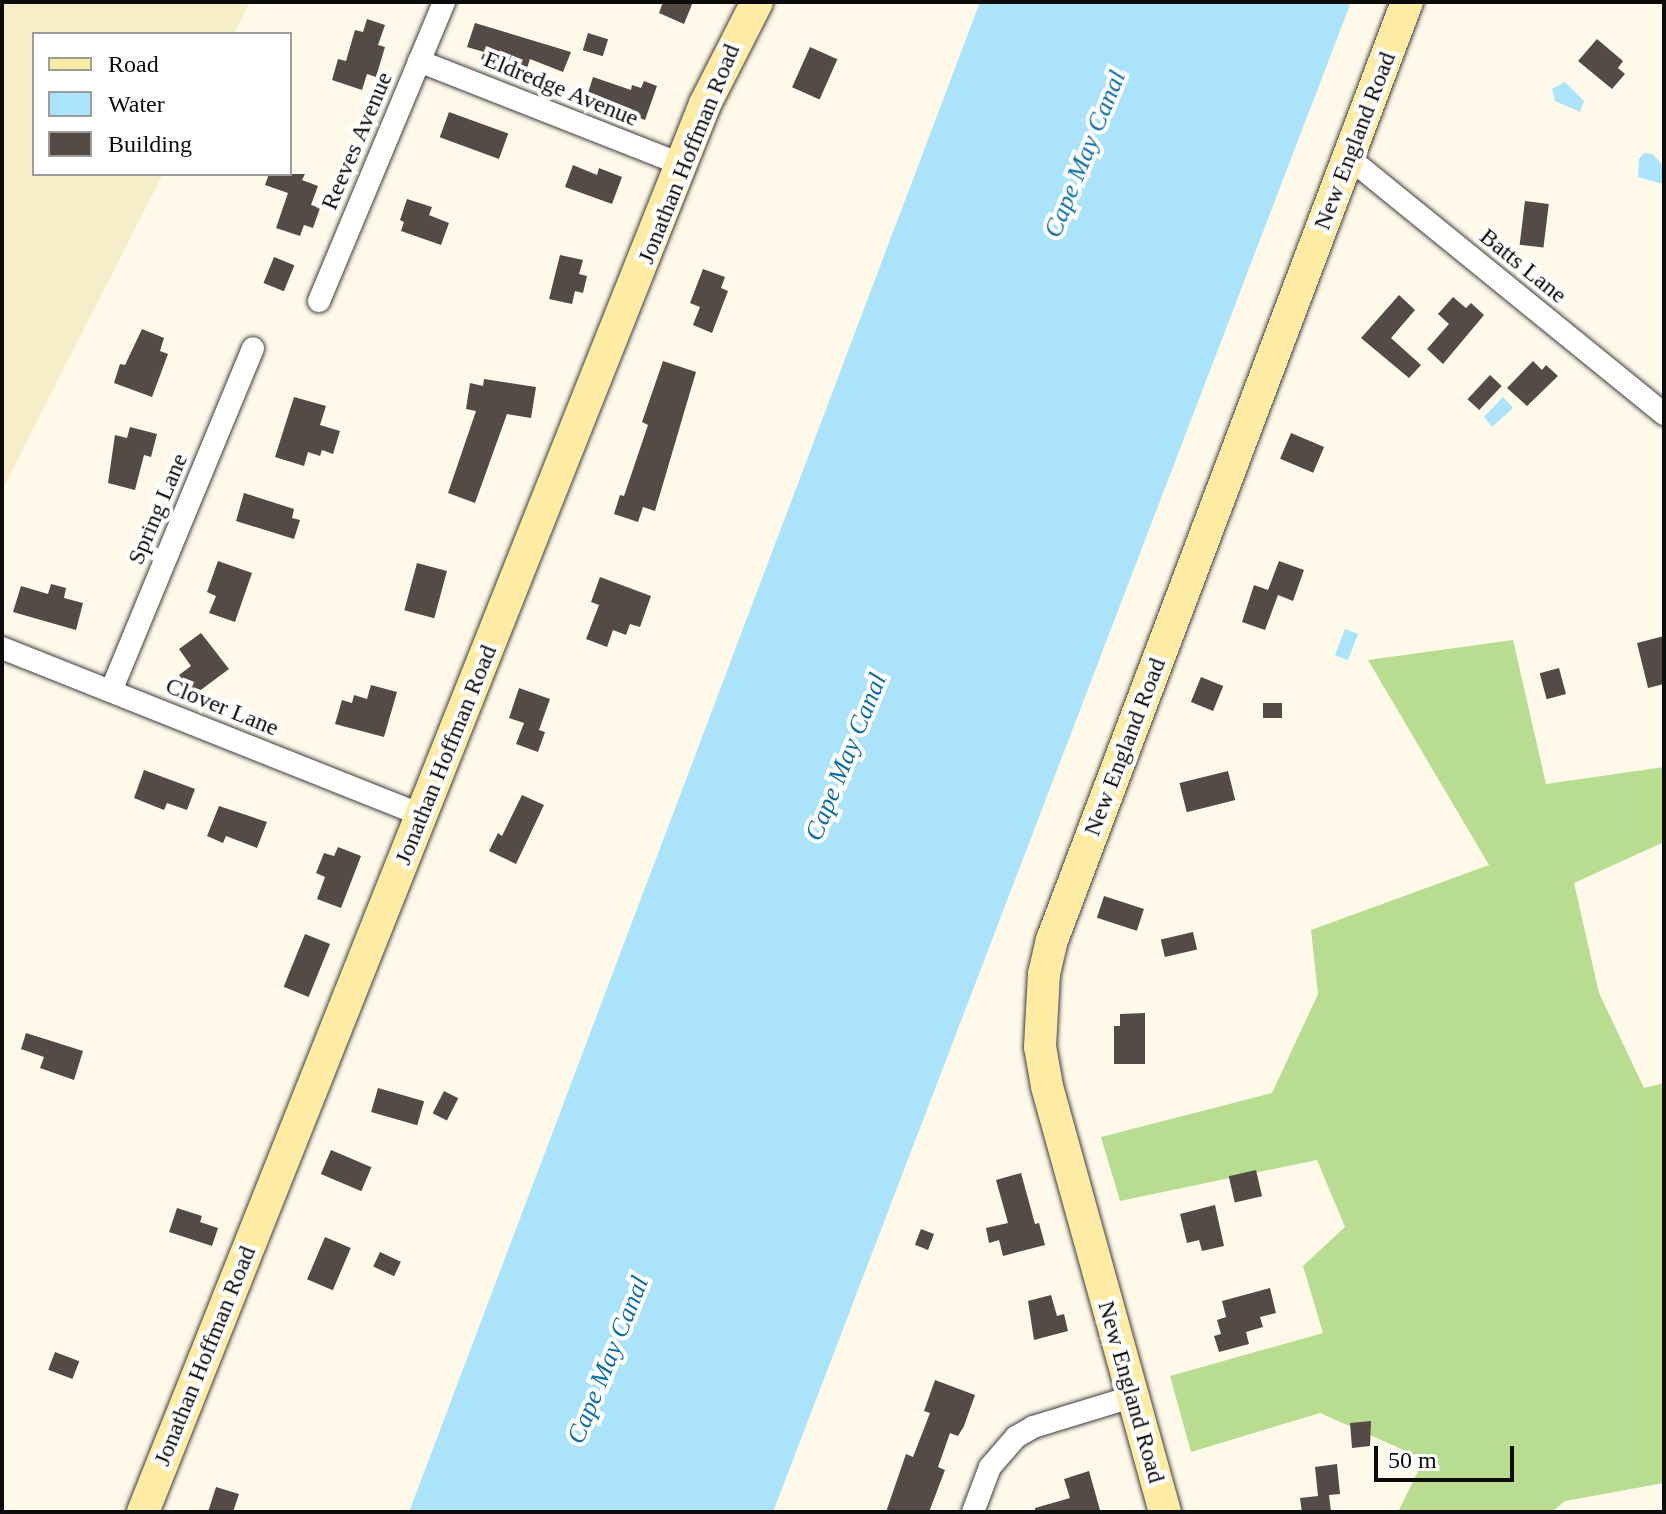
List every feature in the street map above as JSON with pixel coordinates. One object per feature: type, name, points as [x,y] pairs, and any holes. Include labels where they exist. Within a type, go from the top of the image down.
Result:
[{"type":"street","name":"Reeves Avenue","points":[[319,301],[444,2]]},
{"type":"street","name":"Jonathan Hoffman Road","points":[[143,1512],[722,65],[757,2]]},
{"type":"street","name":"New England Road","points":[[1165,1512],[1047,1086],[1040,1047],[1044,974],[1052,940],[1407,2]]},
{"type":"street","name":"Eldredge Avenue","points":[[419,61],[683,165]]},
{"type":"street","name":"Batts Lane","points":[[1349,158],[1664,414]]},
{"type":"street","name":"Spring Lane","points":[[111,691],[253,348]]},
{"type":"street","name":"Clover Lane","points":[[2,648],[422,815]]},
{"type":"street","points":[[973,1512],[990,1467],[1016,1437],[1033,1427],[1131,1397]]},
{"type":"shaded area","points":[[2,2],[250,2],[235,32],[32,32],[32,176],[162,176],[2,490]]},
{"type":"green space","points":[[1513,640],[1546,784],[1664,767],[1664,842],[1574,883],[1599,993],[1644,1088],[1664,1083],[1664,1483],[1565,1501],[1552,1512],[1398,1512],[1424,1459],[1320,1413],[1191,1452],[1170,1376],[1323,1333],[1303,1266],[1345,1227],[1317,1160],[1120,1201],[1101,1137],[1272,1093],[1318,994],[1311,930],[1489,865],[1368,660]]},
{"type":"water","name":"Cape May Canal","points":[[980,2],[1351,2],[773,1512],[409,1512]]},
{"type":"water","points":[[1565,82],[1584,101],[1580,112],[1555,101],[1552,89]]},
{"type":"water","points":[[1644,153],[1653,154],[1664,167],[1664,184],[1638,177],[1639,159]]},
{"type":"water","points":[[1503,397],[1513,408],[1492,427],[1484,417]]},
{"type":"water","points":[[1345,629],[1358,634],[1348,660],[1335,655]]},
{"type":"building","points":[[663,2],[693,2],[684,24],[659,13]]},
{"type":"building","points":[[367,19],[385,25],[378,45],[385,47],[376,77],[367,74],[362,90],[332,80],[338,59],[346,61],[355,30],[363,32]]},
{"type":"building","points":[[475,23],[571,52],[563,72],[530,59],[526,71],[481,59],[484,52],[467,47]]},
{"type":"building","points":[[588,33],[608,39],[603,56],[583,50]]},
{"type":"building","points":[[1597,39],[1623,61],[1618,68],[1625,74],[1612,89],[1578,61]]},
{"type":"building","points":[[810,47],[837,59],[820,99],[792,87]]},
{"type":"building","points":[[593,77],[631,90],[632,85],[641,88],[644,81],[657,86],[645,120],[586,99]]},
{"type":"building","points":[[449,112],[508,134],[499,159],[440,137]]},
{"type":"building","points":[[573,165],[597,175],[599,168],[622,177],[612,204],[565,187]]},
{"type":"building","points":[[305,174],[302,180],[318,186],[311,205],[320,208],[313,228],[304,225],[300,236],[276,228],[288,193],[265,185],[268,176]]},
{"type":"building","points":[[407,199],[432,207],[429,215],[449,223],[441,245],[401,231],[404,222],[400,220]]},
{"type":"building","points":[[1525,201],[1549,204],[1543,248],[1520,245]]},
{"type":"building","points":[[560,255],[583,260],[579,274],[587,276],[583,293],[575,291],[572,304],[549,299]]},
{"type":"building","points":[[274,257],[294,265],[284,291],[264,283]]},
{"type":"building","points":[[703,269],[725,277],[721,288],[728,291],[712,333],[693,325],[700,307],[690,303]]},
{"type":"building","points":[[1399,295],[1415,310],[1391,338],[1421,365],[1409,378],[1361,338]]},
{"type":"building","points":[[1453,297],[1466,308],[1471,303],[1484,315],[1443,364],[1427,349],[1449,324],[1438,314]]},
{"type":"building","points":[[142,329],[164,338],[160,351],[168,354],[152,397],[114,383],[120,364],[125,365]]},
{"type":"building","points":[[663,361],[696,372],[655,511],[643,507],[638,522],[614,514],[620,495],[624,496],[648,425],[642,422]]},
{"type":"building","points":[[1533,361],[1542,370],[1546,365],[1558,376],[1527,406],[1507,388]]},
{"type":"building","points":[[1490,375],[1502,386],[1479,410],[1467,399]]},
{"type":"building","points":[[484,379],[536,387],[531,418],[507,414],[475,503],[448,493],[476,411],[466,409],[470,383],[483,386]]},
{"type":"building","points":[[294,397],[326,406],[320,425],[340,431],[333,454],[322,450],[320,456],[308,452],[304,466],[275,457]]},
{"type":"building","points":[[130,427],[157,434],[151,457],[144,455],[135,490],[108,483],[115,435],[127,438]]},
{"type":"building","points":[[1291,433],[1324,447],[1313,473],[1280,459]]},
{"type":"building","points":[[244,493],[294,509],[292,518],[300,520],[294,539],[236,521]]},
{"type":"building","points":[[218,561],[252,573],[235,622],[209,613],[216,596],[207,592]]},
{"type":"building","points":[[1279,561],[1304,570],[1293,601],[1278,595],[1265,630],[1242,622],[1254,585],[1268,590]]},
{"type":"building","points":[[417,563],[447,571],[434,618],[404,610]]},
{"type":"building","points":[[600,577],[651,596],[640,627],[630,624],[626,635],[613,630],[607,647],[586,639],[599,605],[591,602]]},
{"type":"building","points":[[51,584],[66,588],[64,598],[83,603],[76,630],[13,612],[21,586],[48,594]]},
{"type":"building","points":[[201,633],[229,669],[194,695],[179,675],[191,666],[179,649]]},
{"type":"building","points":[[1664,636],[1664,684],[1648,688],[1637,643]]},
{"type":"building","points":[[1559,668],[1566,694],[1547,699],[1540,673]]},
{"type":"building","points":[[1201,677],[1223,686],[1213,711],[1191,702]]},
{"type":"building","points":[[371,685],[397,692],[384,737],[335,724],[342,700],[352,703],[354,695],[367,699]]},
{"type":"building","points":[[519,688],[550,699],[539,730],[545,732],[538,752],[516,744],[524,723],[509,718]]},
{"type":"building","points":[[1263,703],[1282,703],[1282,718],[1263,718]]},
{"type":"building","points":[[144,770],[195,789],[187,810],[167,803],[164,810],[134,798]]},
{"type":"building","points":[[1228,771],[1235,800],[1187,812],[1179,783]]},
{"type":"building","points":[[522,795],[544,805],[516,864],[489,851],[498,833],[502,836]]},
{"type":"building","points":[[219,806],[267,822],[257,848],[226,836],[223,843],[207,836]]},
{"type":"building","points":[[338,847],[361,856],[341,908],[317,899],[325,877],[316,873],[324,853],[334,856]]},
{"type":"building","points":[[1104,896],[1144,909],[1137,931],[1097,918]]},
{"type":"building","points":[[1193,932],[1197,950],[1165,957],[1161,939]]},
{"type":"building","points":[[305,934],[330,944],[309,997],[284,987]]},
{"type":"building","points":[[1145,1013],[1145,1064],[1114,1064],[1114,1026],[1120,1026],[1120,1014]]},
{"type":"building","points":[[26,1033],[83,1051],[74,1080],[40,1068],[44,1057],[21,1049]]},
{"type":"building","points":[[378,1088],[424,1101],[417,1125],[371,1112]]},
{"type":"building","points":[[444,1091],[458,1098],[447,1121],[433,1113]]},
{"type":"building","points":[[331,1150],[372,1167],[361,1191],[321,1174]]},
{"type":"building","points":[[1256,1170],[1262,1196],[1235,1203],[1229,1176]]},
{"type":"building","points":[[1021,1173],[1035,1224],[1039,1223],[1045,1245],[1003,1256],[999,1240],[989,1243],[986,1228],[1008,1223],[996,1180]]},
{"type":"building","points":[[1215,1205],[1224,1246],[1202,1251],[1199,1240],[1187,1243],[1180,1214]]},
{"type":"building","points":[[177,1208],[202,1216],[200,1222],[218,1228],[212,1246],[169,1232]]},
{"type":"building","points":[[921,1229],[934,1234],[928,1250],[915,1245]]},
{"type":"building","points":[[325,1237],[351,1248],[333,1290],[307,1279]]},
{"type":"building","points":[[380,1252],[401,1262],[394,1276],[373,1267]]},
{"type":"building","points":[[1270,1288],[1276,1313],[1260,1317],[1263,1327],[1246,1332],[1249,1344],[1219,1352],[1214,1336],[1221,1334],[1217,1320],[1226,1317],[1222,1301]]},
{"type":"building","points":[[1051,1295],[1057,1316],[1064,1314],[1068,1331],[1034,1340],[1028,1301]]},
{"type":"building","points":[[55,1352],[79,1361],[72,1379],[48,1370]]},
{"type":"building","points":[[935,1380],[975,1395],[964,1426],[958,1436],[950,1433],[938,1467],[945,1470],[929,1512],[886,1512],[906,1454],[913,1457],[930,1413],[924,1411]]},
{"type":"building","points":[[1371,1421],[1370,1446],[1352,1448],[1350,1423]]},
{"type":"building","points":[[1337,1464],[1340,1494],[1329,1495],[1331,1512],[1302,1512],[1300,1498],[1318,1496],[1315,1467]]},
{"type":"building","points":[[1089,1471],[1100,1510],[1035,1512],[1035,1508],[1070,1498],[1064,1479]]},
{"type":"building","points":[[216,1487],[239,1494],[233,1512],[208,1512]]}]
